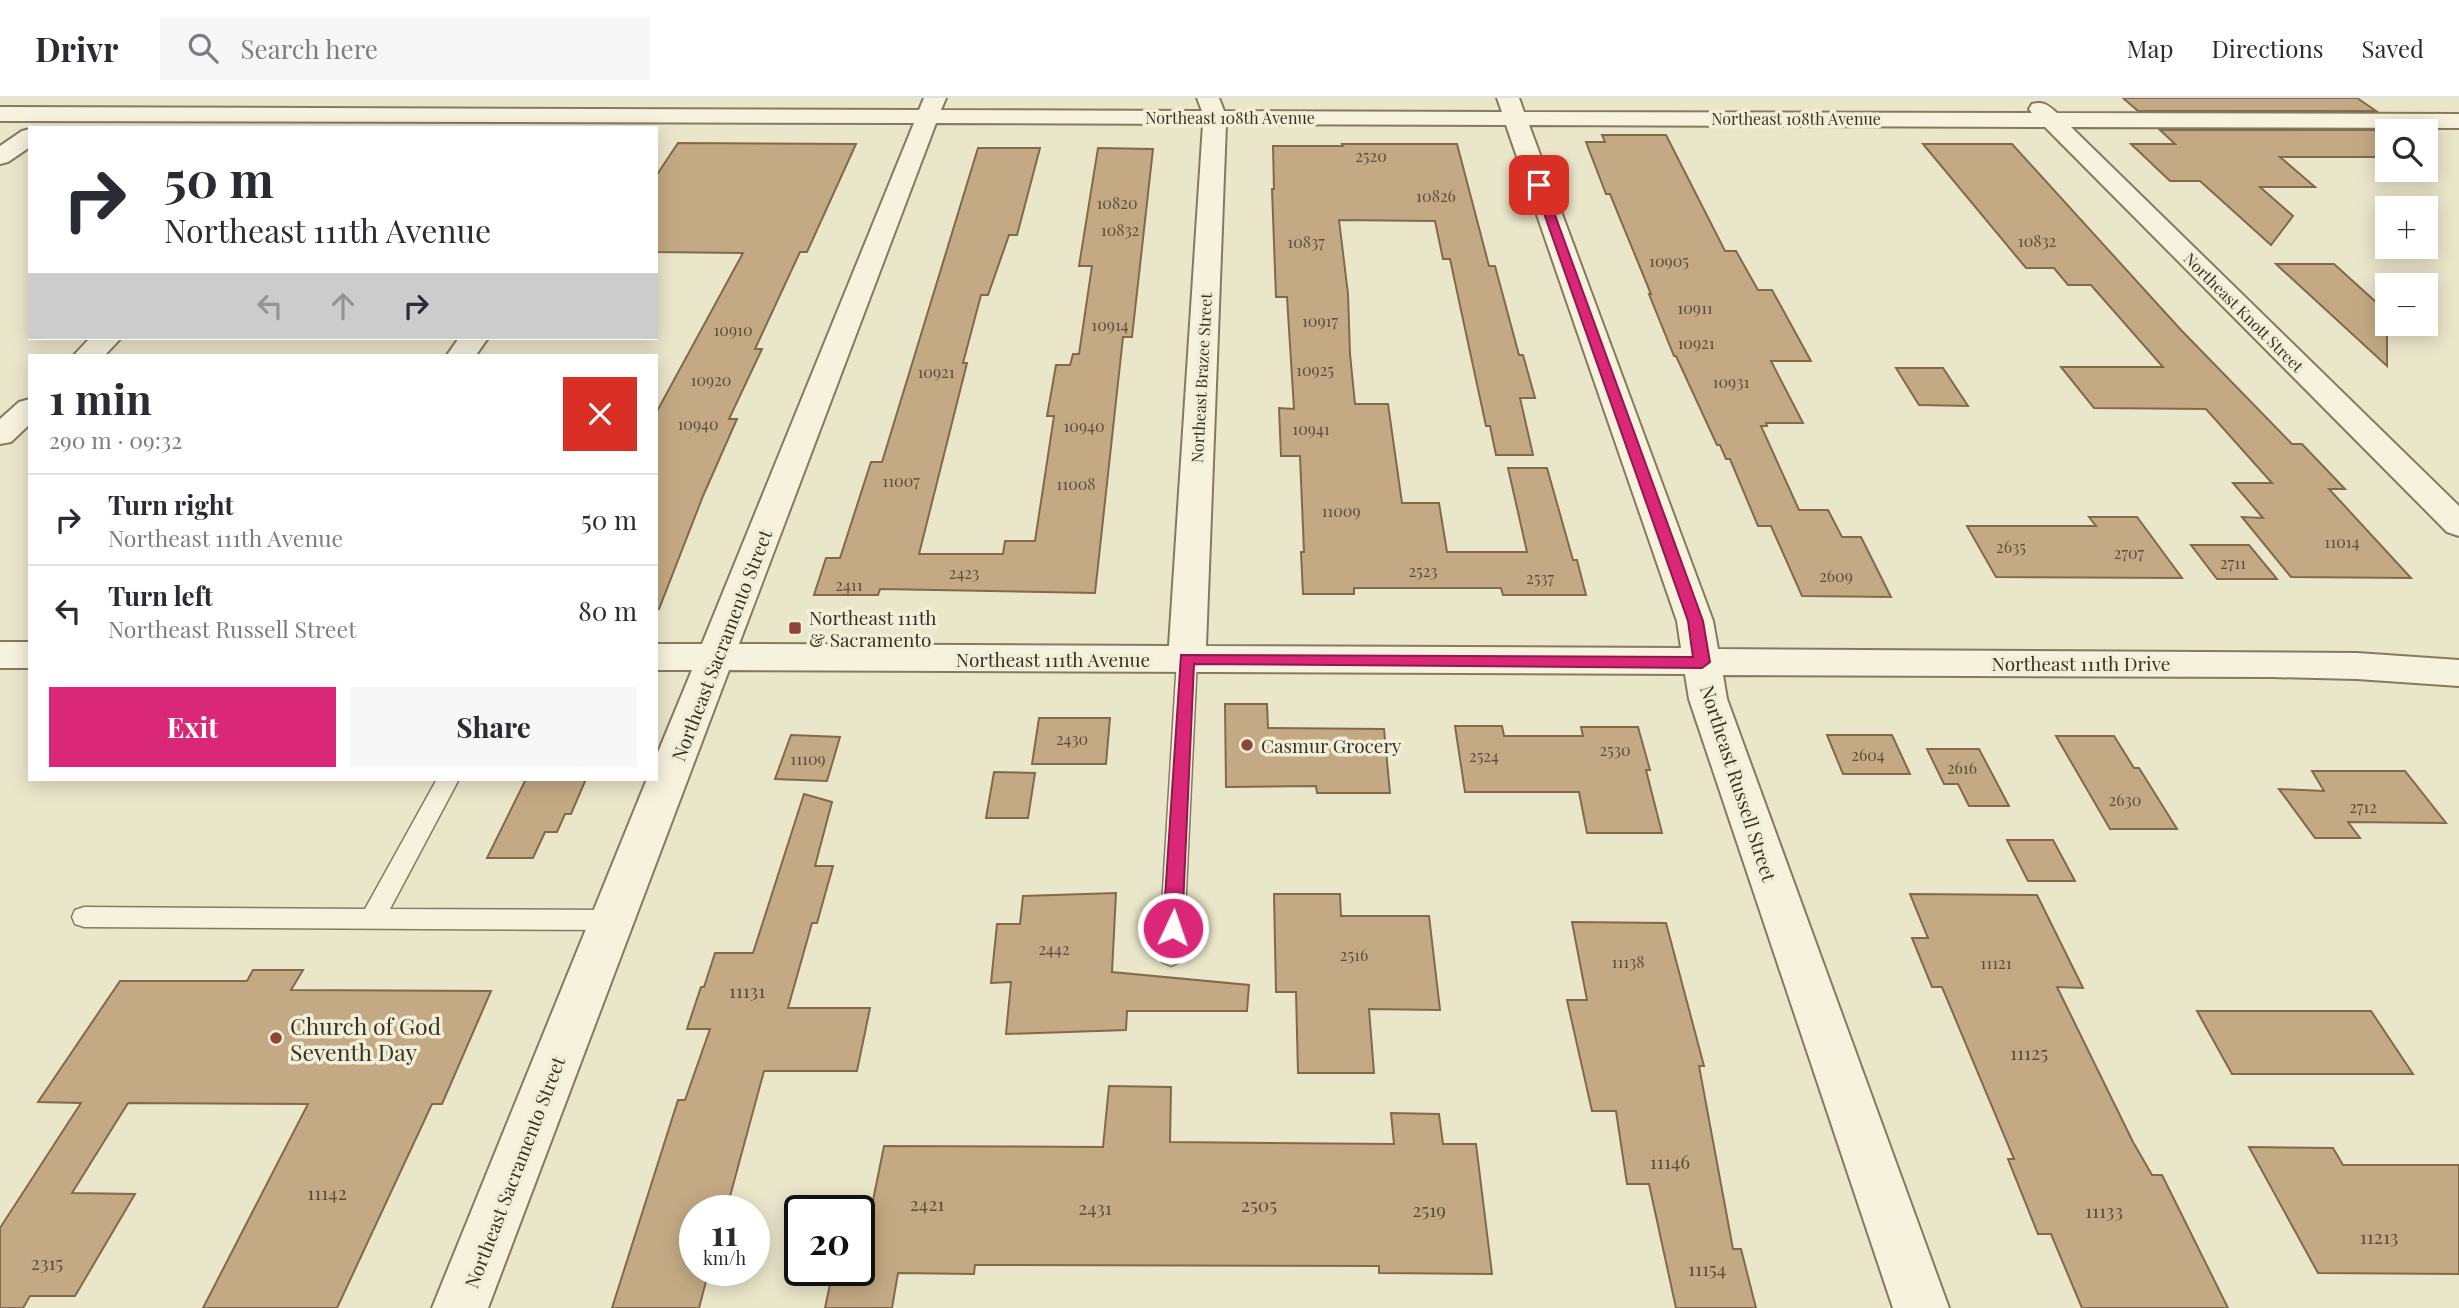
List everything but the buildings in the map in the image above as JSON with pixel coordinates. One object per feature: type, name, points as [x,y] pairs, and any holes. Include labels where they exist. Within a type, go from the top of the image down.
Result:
[{"type":"street","points":[[45,126],[86,98]]},
{"type":"street","points":[[347,121],[373,98]]},
{"type":"street","name":"Northeast Knott Street","points":[[2028,98],[2459,525]]},
{"type":"street","name":"Northeast 108th Avenue","points":[[0,114],[347,121],[931,107],[1212,107],[1512,108],[2050,120],[2459,121]]},
{"type":"street","name":"Northeast Sacramento Street","points":[[460,1308],[931,107]]},
{"type":"street","name":"Northeast Brazee Street","points":[[1187,659],[1212,107]]},
{"type":"street","name":"Northeast Russell Street","points":[[1512,108],[1695,621],[1708,699],[1920,1308]]},
{"type":"street","points":[[0,156],[28,137]]},
{"type":"street","points":[[89,354],[105,340]]},
{"type":"street","points":[[462,354],[472,340]]},
{"type":"street","points":[[0,435],[28,410]]},
{"type":"street","points":[[0,655],[28,655]]},
{"type":"street","name":"Northeast 111th Avenue","points":[[658,657],[1702,662]]},
{"type":"street","name":"Northeast 111th Drive","points":[[1702,662],[2273,664],[2459,673]]},
{"type":"lane","points":[[1171,955],[1187,659]]},
{"type":"lane","points":[[372,919],[447,781]]},
{"type":"lane","points":[[84,917],[613,920]]},
{"type":"place","name":"Northeast 111th & Sacramento","points":[[795,628]]},
{"type":"place","name":"Casmur Grocery","points":[[1247,745]]},
{"type":"place","name":"Church of God Seventh Day","points":[[276,1038]]},
{"type":"route","points":[[1173,928],[1187,659],[1702,662],[1695,621],[1539,185]]}]
